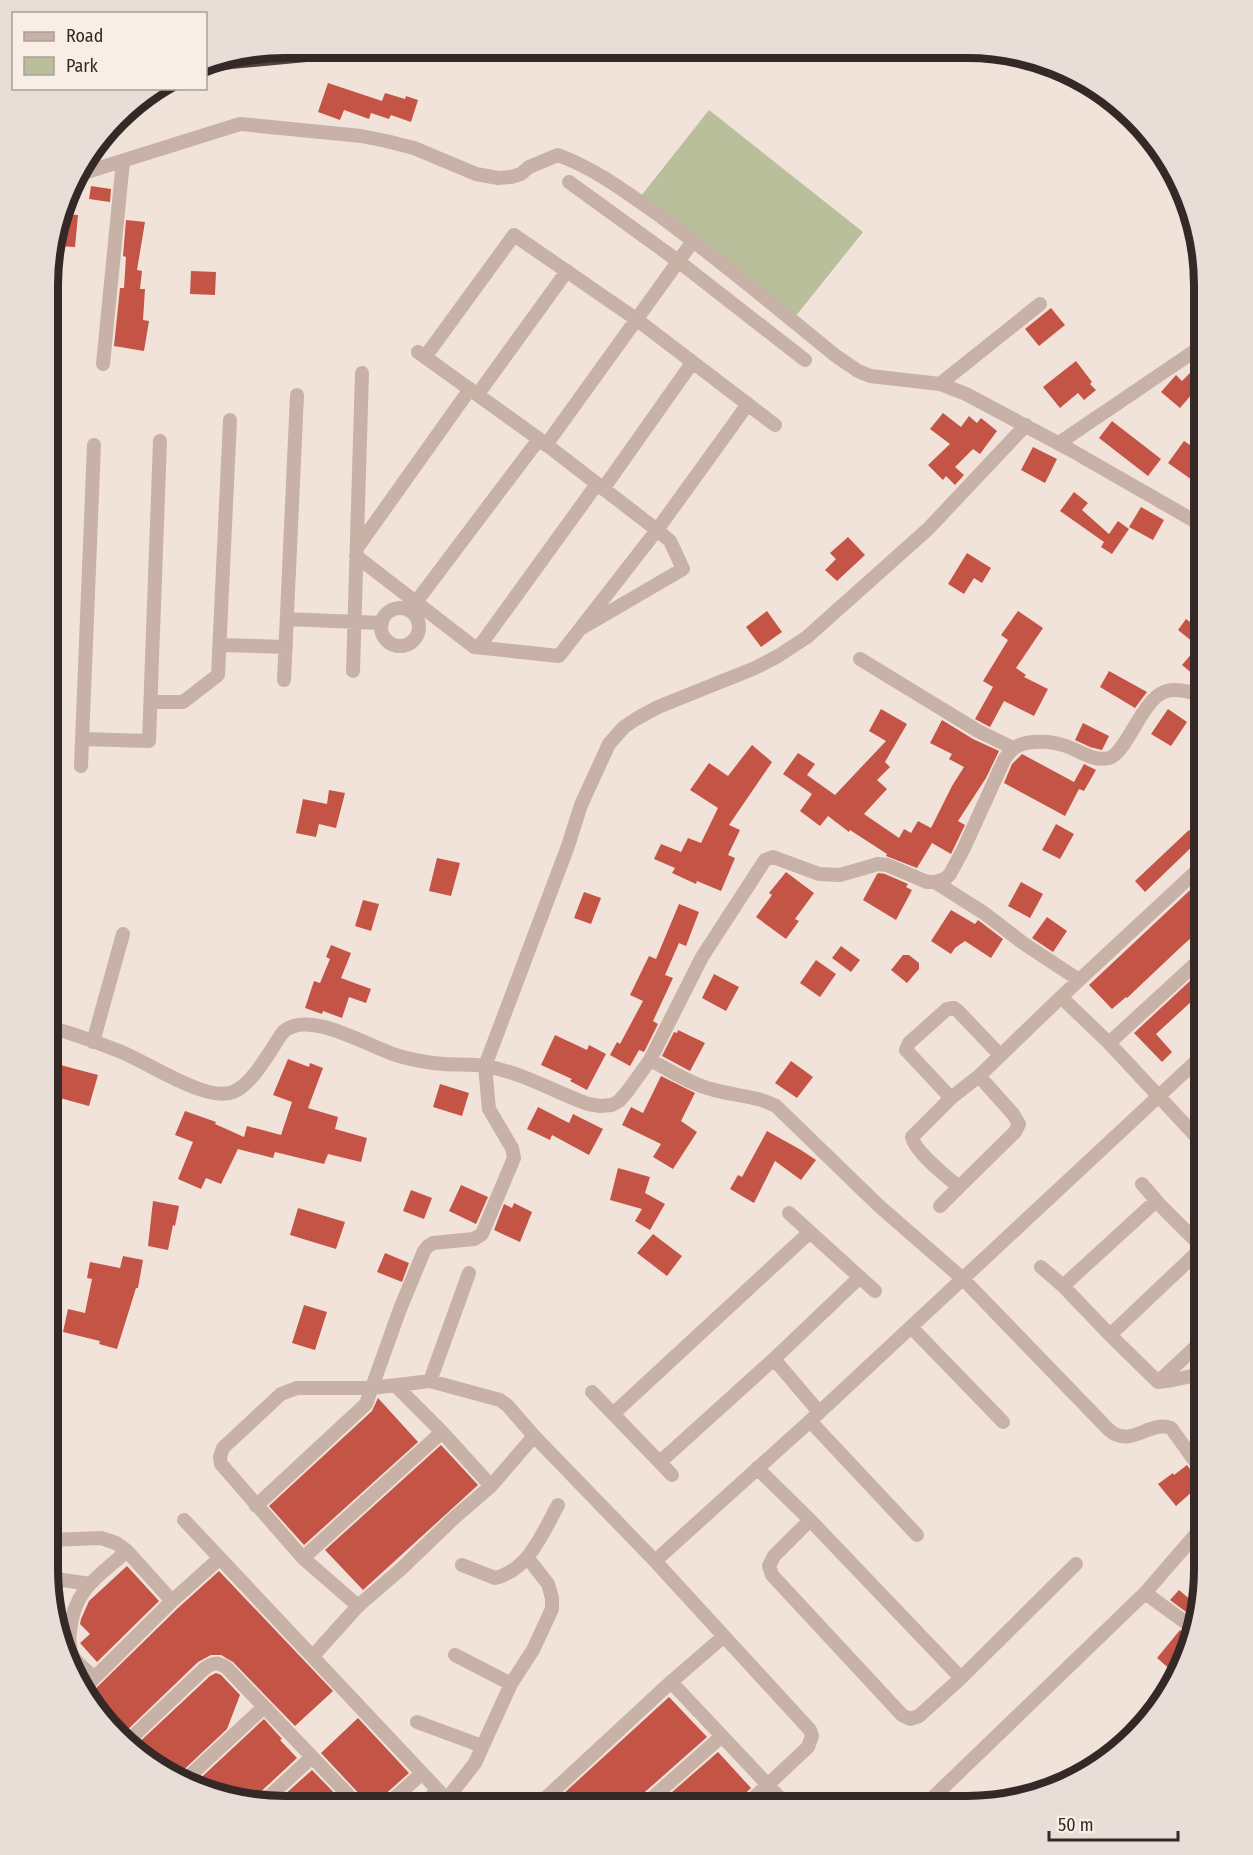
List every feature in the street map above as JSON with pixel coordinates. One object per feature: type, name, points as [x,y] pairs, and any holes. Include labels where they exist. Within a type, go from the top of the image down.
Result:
[{"type":"street","points":[[89,171],[240,123],[361,136],[386,141],[414,148],[476,174],[487,176],[511,177],[553,157],[593,170],[693,241],[836,356],[858,371],[882,378],[940,384],[966,394],[1059,443],[1194,521]]},
{"type":"street","points":[[103,364],[123,161]]},
{"type":"street","points":[[569,182],[678,261],[805,360]]},
{"type":"street","points":[[580,629],[682,569],[670,541],[543,441],[421,354],[514,235],[636,319],[775,425]]},
{"type":"street","points":[[413,606],[418,619],[419,631],[413,642],[402,647],[390,644],[382,635],[382,623],[388,613],[398,608],[413,606],[543,441],[693,241]]},
{"type":"street","points":[[356,552],[567,271]]},
{"type":"street","points":[[940,384],[1040,304]]},
{"type":"street","points":[[1059,443],[1194,351]]},
{"type":"street","points":[[479,647],[692,363]]},
{"type":"street","points":[[352,671],[362,373]]},
{"type":"street","points":[[284,680],[297,395]]},
{"type":"street","points":[[356,552],[413,606],[474,647],[559,656],[657,530],[748,404]]},
{"type":"street","points":[[151,702],[183,702],[218,675],[230,420]]},
{"type":"street","points":[[256,1506],[366,1404],[400,1310],[428,1246],[474,1239],[482,1234],[514,1158],[512,1148],[489,1109],[485,1066],[568,846],[581,805],[609,744],[624,727],[643,715],[755,668],[807,637],[928,529],[1026,425]]},
{"type":"street","points":[[82,739],[149,741],[160,441]]},
{"type":"street","points":[[81,765],[94,444]]},
{"type":"street","points":[[287,620],[382,623]]},
{"type":"street","points":[[220,645],[286,647]]},
{"type":"street","points":[[860,659],[978,731],[1013,748]]},
{"type":"street","points":[[58,1030],[120,1051],[210,1093],[223,1094],[240,1088],[250,1078],[283,1032],[296,1024],[318,1026],[417,1060],[441,1064],[485,1066],[512,1074],[579,1101],[600,1106],[612,1105],[619,1101],[650,1060],[702,957],[765,860],[774,857],[810,872],[830,876],[878,864],[887,865],[927,882],[945,879],[950,874],[987,799],[1004,759],[1013,748],[1025,742],[1045,741],[1068,746],[1091,757],[1112,758],[1158,695],[1173,690],[1194,693]]},
{"type":"street","points":[[959,1187],[919,1149],[912,1137],[951,1098],[979,1076],[1194,873]]},
{"type":"street","points":[[935,882],[984,913],[1023,943],[1079,980]]},
{"type":"street","points":[[93,1042],[123,934]]},
{"type":"street","points":[[1109,1043],[1194,965]]},
{"type":"street","points":[[1062,997],[1109,1043],[1194,1135]]},
{"type":"street","points":[[951,1098],[906,1050],[909,1043],[947,1009],[954,1008],[958,1011],[1000,1055]]},
{"type":"street","points":[[650,1060],[700,1086],[766,1101],[776,1106],[878,1204],[963,1279],[1113,1433],[1126,1437],[1166,1426],[1171,1428],[1194,1461]]},
{"type":"street","points":[[655,1561],[814,1417],[1194,1063]]},
{"type":"street","points":[[940,1206],[1015,1132],[1019,1124],[979,1076]]},
{"type":"street","points":[[1142,1184],[1156,1201],[1194,1237]]},
{"type":"street","points":[[1064,1286],[1156,1201]]},
{"type":"street","points":[[789,1214],[875,1291]]},
{"type":"street","points":[[613,1413],[810,1232]]},
{"type":"street","points":[[1110,1335],[1194,1256]]},
{"type":"street","points":[[1041,1267],[1064,1286],[1158,1382]]},
{"type":"street","points":[[430,1381],[469,1273]]},
{"type":"street","points":[[660,1462],[860,1277]]},
{"type":"street","points":[[911,1327],[1003,1422]]},
{"type":"street","points":[[1158,1382],[1194,1348]]},
{"type":"street","points":[[774,1359],[814,1417],[917,1535]]},
{"type":"street","points":[[1158,1382],[1194,1375]]},
{"type":"street","points":[[358,1606],[303,1558],[256,1506],[221,1464],[220,1457],[223,1448],[281,1394],[290,1389],[372,1388],[430,1381],[500,1400],[655,1561],[810,1730],[812,1736],[808,1747],[756,1796]]},
{"type":"street","points":[[396,1386],[491,1486]]},
{"type":"street","points":[[592,1392],[672,1475]]},
{"type":"street","points":[[303,1558],[442,1432]]},
{"type":"street","points":[[313,1656],[358,1606],[491,1486],[534,1436]]},
{"type":"street","points":[[757,1468],[961,1678]]},
{"type":"street","points":[[462,1565],[495,1578],[512,1572],[533,1550],[558,1505]]},
{"type":"street","points":[[184,1520],[444,1796]]},
{"type":"street","points":[[810,1520],[774,1556],[770,1566],[772,1575],[902,1715],[910,1719],[919,1716],[961,1678],[1076,1564]]},
{"type":"street","points":[[934,1796],[1145,1593],[1194,1537]]},
{"type":"street","points":[[58,1540],[101,1538],[116,1543],[127,1551],[172,1601]]},
{"type":"street","points":[[69,1638],[72,1610],[81,1594],[127,1551]]},
{"type":"street","points":[[448,1796],[476,1763],[511,1684],[533,1650],[552,1609],[548,1584],[527,1557]]},
{"type":"street","points":[[89,1683],[172,1601],[220,1558]]},
{"type":"street","points":[[59,1579],[90,1584]]},
{"type":"street","points":[[1145,1593],[1188,1624]]},
{"type":"street","points":[[550,1796],[670,1683],[723,1637]]},
{"type":"street","points":[[455,1655],[511,1684]]},
{"type":"street","points":[[79,1663],[94,1677]]},
{"type":"street","points":[[133,1737],[211,1664],[220,1664],[227,1668],[349,1796]]},
{"type":"street","points":[[670,1683],[778,1796]]},
{"type":"street","points":[[190,1775],[264,1707]]},
{"type":"street","points":[[417,1722],[482,1746]]},
{"type":"street","points":[[654,1796],[722,1736]]},
{"type":"street","points":[[270,1796],[312,1757]]},
{"type":"street","points":[[397,1796],[422,1773]]},
{"type":"green space","points":[[709,110],[863,232],[795,317],[641,196]]},
{"type":"building","points":[[328,83],[382,101],[385,93],[418,100],[411,122],[391,115],[389,119],[371,113],[369,119],[344,110],[340,120],[318,112]]},
{"type":"building","points":[[91,186],[111,189],[110,202],[89,199]]},
{"type":"building","points":[[70,214],[78,215],[75,247],[62,246]]},
{"type":"building","points":[[126,220],[145,222],[137,270],[142,271],[140,289],[145,289],[143,320],[149,321],[144,351],[114,346],[120,288],[124,288],[126,257],[123,256]]},
{"type":"building","points":[[191,271],[216,272],[215,295],[190,294]]},
{"type":"building","points":[[1051,308],[1065,325],[1039,346],[1025,329]]},
{"type":"building","points":[[1076,361],[1096,390],[1084,400],[1078,393],[1060,408],[1043,387]]},
{"type":"building","points":[[1194,369],[1194,392],[1180,408],[1161,392],[1176,375],[1182,381]]},
{"type":"building","points":[[943,413],[961,427],[969,416],[977,423],[981,418],[997,431],[980,454],[973,449],[955,467],[964,475],[955,485],[946,476],[943,480],[928,465],[950,444],[930,429]]},
{"type":"building","points":[[1112,421],[1161,459],[1148,476],[1099,438]]},
{"type":"building","points":[[1184,441],[1194,448],[1194,481],[1168,463]]},
{"type":"building","points":[[1033,447],[1057,459],[1045,483],[1021,470]]},
{"type":"building","points":[[1074,492],[1088,503],[1082,510],[1109,534],[1118,521],[1129,529],[1112,554],[1101,547],[1104,542],[1060,511]]},
{"type":"building","points":[[1141,507],[1164,520],[1153,540],[1129,527]]},
{"type":"building","points":[[848,537],[865,555],[837,581],[825,570],[836,559],[830,553]]},
{"type":"building","points":[[967,553],[991,568],[982,583],[974,578],[964,594],[948,584]]},
{"type":"building","points":[[767,611],[782,632],[761,647],[746,627]]},
{"type":"building","points":[[1018,611],[1043,628],[1016,668],[1026,675],[1024,677],[1048,689],[1034,716],[1004,701],[990,727],[975,719],[993,687],[983,681],[1008,640],[1001,635]]},
{"type":"building","points":[[1186,619],[1194,625],[1194,641],[1193,642],[1178,630]]},
{"type":"building","points":[[1194,651],[1194,675],[1182,665]]},
{"type":"building","points":[[1109,671],[1147,692],[1135,708],[1100,687]]},
{"type":"building","points":[[881,709],[907,724],[885,762],[890,767],[877,780],[887,789],[864,814],[899,838],[904,829],[911,833],[918,821],[931,828],[964,767],[949,759],[952,754],[930,743],[942,720],[973,739],[999,751],[986,778],[958,821],[965,825],[951,854],[932,843],[917,868],[886,856],[887,854],[850,830],[849,832],[828,816],[820,826],[800,811],[812,794],[783,774],[798,753],[815,764],[807,775],[835,795],[886,741],[869,731]]},
{"type":"building","points":[[1168,709],[1187,722],[1171,746],[1151,734]]},
{"type":"building","points":[[1083,723],[1109,736],[1102,750],[1075,740]]},
{"type":"building","points":[[752,745],[772,762],[729,825],[740,830],[728,855],[735,858],[721,891],[697,881],[696,884],[672,873],[675,868],[654,859],[661,844],[681,852],[688,838],[701,843],[718,808],[690,790],[709,763],[728,776]]},
{"type":"building","points":[[1022,754],[1074,782],[1084,764],[1096,770],[1084,791],[1079,789],[1065,816],[1004,783],[1012,764]]},
{"type":"building","points":[[329,790],[345,793],[336,828],[319,824],[316,837],[296,833],[303,799],[327,804]]},
{"type":"building","points":[[1056,824],[1074,834],[1060,859],[1042,850]]},
{"type":"building","points":[[1189,830],[1194,835],[1194,845],[1145,892],[1135,881]]},
{"type":"building","points":[[437,858],[460,863],[451,896],[429,891]]},
{"type":"building","points":[[786,872],[814,893],[795,919],[799,921],[786,939],[756,917],[772,895],[769,893]]},
{"type":"building","points":[[879,873],[908,884],[906,887],[912,890],[896,920],[863,900]]},
{"type":"building","points":[[1021,882],[1043,894],[1030,918],[1008,906]]},
{"type":"building","points":[[1194,886],[1194,936],[1127,998],[1112,1009],[1089,985]]},
{"type":"building","points":[[584,892],[601,898],[591,924],[574,918]]},
{"type":"building","points":[[363,900],[379,904],[371,931],[355,926]]},
{"type":"building","points":[[679,904],[699,912],[686,946],[679,943],[665,975],[673,978],[653,1021],[658,1024],[644,1052],[639,1050],[630,1066],[610,1055],[617,1042],[620,1044],[643,1001],[630,995],[649,956],[656,959]]},
{"type":"building","points":[[951,910],[975,924],[978,920],[1003,939],[991,958],[965,941],[951,954],[931,941]]},
{"type":"building","points":[[1047,917],[1067,931],[1053,952],[1032,938]]},
{"type":"building","points":[[331,945],[351,953],[341,978],[371,989],[366,1003],[349,997],[342,1018],[323,1011],[322,1014],[305,1008],[314,981],[320,983],[330,959],[326,957]]},
{"type":"building","points":[[841,946],[860,960],[851,972],[832,958]]},
{"type":"building","points":[[903,955],[909,955],[919,963],[919,969],[907,983],[891,970]]},
{"type":"building","points":[[816,960],[836,974],[820,997],[800,983]]},
{"type":"building","points":[[714,974],[739,987],[726,1011],[702,998]]},
{"type":"building","points":[[1194,977],[1194,999],[1156,1034],[1172,1052],[1162,1062],[1134,1033]]},
{"type":"building","points":[[678,1030],[705,1043],[690,1071],[662,1056],[674,1032],[677,1033]]},
{"type":"building","points":[[555,1035],[587,1050],[589,1045],[606,1054],[587,1090],[570,1081],[572,1079],[541,1065]]},
{"type":"building","points":[[288,1059],[309,1067],[310,1063],[323,1068],[308,1108],[338,1117],[335,1129],[367,1138],[361,1162],[328,1154],[324,1164],[275,1152],[273,1158],[238,1149],[221,1184],[206,1178],[201,1189],[178,1179],[193,1142],[175,1135],[185,1111],[216,1122],[215,1124],[244,1137],[247,1126],[281,1135],[292,1102],[273,1095]]},
{"type":"building","points":[[791,1061],[813,1077],[797,1098],[775,1083]]},
{"type":"building","points":[[58,1064],[98,1075],[89,1106],[58,1097]]},
{"type":"building","points":[[661,1076],[695,1093],[681,1121],[697,1132],[673,1169],[653,1157],[661,1144],[622,1125],[631,1107],[643,1113]]},
{"type":"building","points":[[440,1084],[469,1093],[462,1116],[433,1107]]},
{"type":"building","points":[[538,1107],[569,1123],[573,1114],[603,1129],[589,1155],[552,1135],[550,1140],[527,1129]]},
{"type":"building","points":[[767,1131],[816,1160],[801,1180],[775,1161],[754,1203],[730,1189],[738,1175],[742,1177]]},
{"type":"building","points":[[618,1168],[650,1177],[645,1193],[665,1204],[650,1230],[635,1221],[642,1209],[610,1200]]},
{"type":"building","points":[[461,1185],[488,1197],[476,1224],[449,1211]]},
{"type":"building","points":[[411,1190],[432,1198],[424,1219],[403,1211]]},
{"type":"building","points":[[153,1201],[179,1206],[168,1250],[148,1246]]},
{"type":"building","points":[[514,1203],[532,1212],[520,1242],[494,1230],[504,1204],[512,1208]]},
{"type":"building","points":[[298,1208],[345,1222],[336,1249],[290,1235]]},
{"type":"building","points":[[653,1234],[682,1256],[667,1276],[637,1253]]},
{"type":"building","points":[[385,1253],[409,1263],[402,1282],[377,1272]]},
{"type":"building","points":[[123,1256],[143,1260],[138,1288],[136,1288],[117,1349],[99,1344],[100,1341],[63,1332],[68,1309],[85,1313],[92,1279],[87,1278],[90,1262],[120,1268]]},
{"type":"building","points":[[304,1305],[327,1312],[315,1350],[292,1343]]},
{"type":"building","points":[[378,1398],[418,1442],[304,1545],[269,1506],[372,1411]]},
{"type":"building","points":[[441,1445],[478,1485],[363,1590],[325,1550]]},
{"type":"building","points":[[1187,1465],[1194,1475],[1194,1490],[1176,1506],[1158,1484],[1173,1473],[1174,1475]]},
{"type":"building","points":[[127,1566],[159,1601],[97,1662],[80,1643],[90,1634],[80,1624],[81,1619],[89,1601]]},
{"type":"building","points":[[219,1571],[333,1691],[295,1726],[233,1662],[221,1655],[211,1655],[198,1662],[126,1731],[105,1708],[94,1691]]},
{"type":"building","points":[[1179,1590],[1193,1601],[1190,1615],[1170,1600]]},
{"type":"building","points":[[1180,1630],[1185,1633],[1171,1670],[1157,1658]]},
{"type":"building","points":[[216,1673],[221,1675],[240,1695],[227,1729],[182,1771],[139,1743]]},
{"type":"building","points":[[669,1697],[707,1737],[640,1796],[561,1796]]},
{"type":"building","points":[[358,1718],[409,1773],[383,1796],[361,1796],[321,1753]]},
{"type":"building","points":[[264,1719],[297,1758],[257,1795],[227,1789],[199,1779]]},
{"type":"building","points":[[718,1752],[751,1788],[742,1796],[667,1796]]},
{"type":"building","points":[[312,1770],[337,1796],[286,1796],[283,1796]]}]
